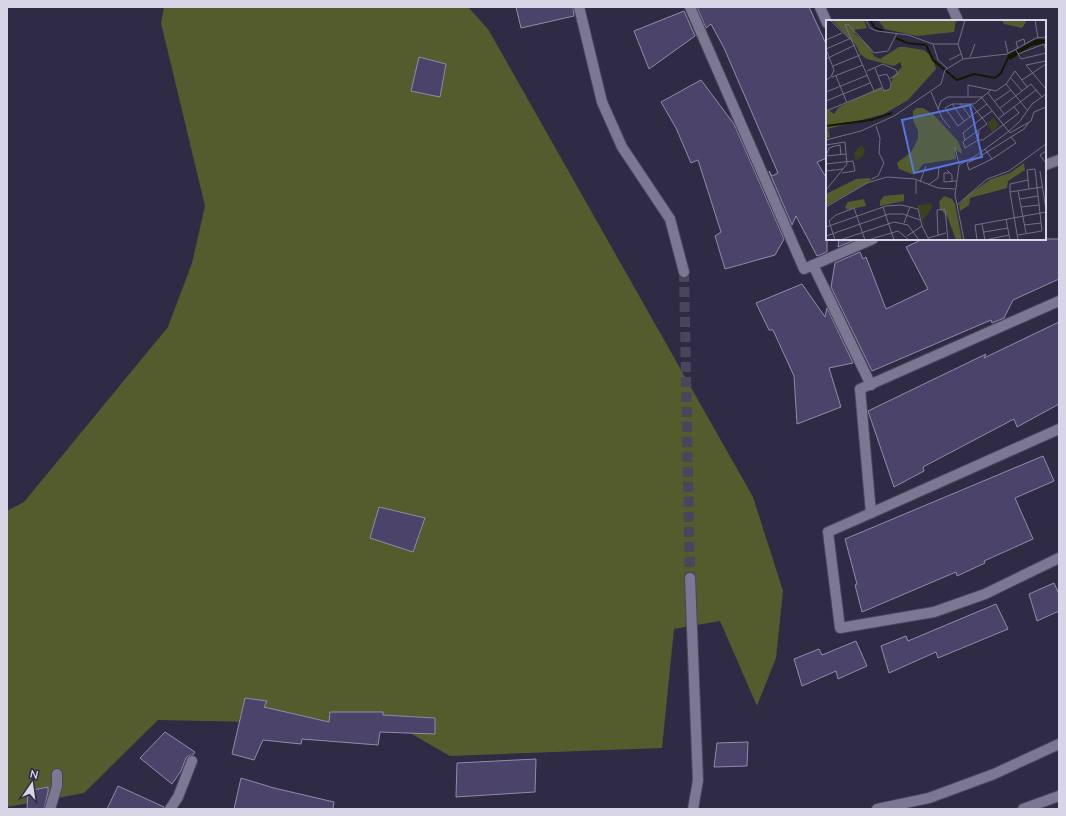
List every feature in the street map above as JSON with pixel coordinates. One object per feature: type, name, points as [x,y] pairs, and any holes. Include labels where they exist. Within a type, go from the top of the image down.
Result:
[{"type":"street","points":[[579,7],[602,102],[622,147],[670,219],[684,272]]},
{"type":"street","points":[[690,7],[804,269],[871,240]]},
{"type":"street","points":[[820,7],[826,21]]},
{"type":"street","points":[[952,7],[958,20]]},
{"type":"street","points":[[1046,165],[1059,160]]},
{"type":"street","points":[[813,265],[871,385]]},
{"type":"street","points":[[871,513],[860,389],[1059,301]]},
{"type":"street","points":[[1059,429],[828,532],[840,628],[934,612],[985,594],[1059,558]]},
{"type":"street","points":[[690,578],[698,780],[693,809]]},
{"type":"street","points":[[877,809],[929,798],[994,774],[1059,744]]},
{"type":"street","points":[[170,809],[178,797],[192,761]]},
{"type":"street","points":[[50,809],[57,786],[57,774]]},
{"type":"street","points":[[1023,809],[1059,796]]},
{"type":"green space","points":[[164,7],[468,7],[488,29],[753,497],[783,591],[776,658],[757,706],[720,621],[674,629],[662,748],[450,756],[396,725],[158,720],[84,793],[7,807],[7,511],[24,502],[168,327],[192,263],[205,206],[161,23]]},
{"type":"building","points":[[516,7],[573,7],[574,16],[521,28]]},
{"type":"building","points":[[697,7],[809,7],[826,44],[826,158],[817,162],[826,177],[827,252],[817,256],[796,216],[792,225],[769,171],[772,176],[778,173],[724,48],[711,24],[706,28]]},
{"type":"building","points":[[684,11],[695,36],[649,69],[634,31]]},
{"type":"building","points":[[419,57],[446,64],[440,97],[411,91]]},
{"type":"building","points":[[701,80],[734,124],[784,239],[775,255],[725,269],[715,236],[721,232],[698,160],[691,163],[676,128],[661,102]]},
{"type":"building","points":[[1059,239],[1059,279],[1013,300],[1004,318],[992,323],[991,320],[872,371],[831,287],[835,263],[860,252],[863,259],[866,257],[886,309],[928,289],[906,247],[921,240]]},
{"type":"building","points":[[839,240],[855,240],[838,247]]},
{"type":"building","points":[[802,284],[825,317],[827,308],[853,363],[829,368],[841,407],[797,424],[794,376],[773,330],[769,330],[756,303]]},
{"type":"building","points":[[1059,322],[1059,404],[1017,427],[1014,419],[923,467],[924,471],[894,487],[868,411],[986,354],[984,358]]},
{"type":"building","points":[[1043,456],[1054,481],[1015,498],[1033,539],[984,561],[985,563],[957,576],[956,572],[862,612],[855,585],[857,584],[845,539]]},
{"type":"building","points":[[379,507],[425,518],[413,552],[370,538]]},
{"type":"building","points":[[1054,583],[1059,594],[1059,611],[1037,621],[1029,594]]},
{"type":"building","points":[[996,604],[1008,629],[938,658],[936,652],[889,673],[881,646],[906,636],[908,641]]},
{"type":"building","points":[[856,641],[867,666],[838,679],[836,671],[802,686],[794,659],[819,649],[822,655]]},
{"type":"building","points":[[245,698],[267,701],[264,707],[329,722],[330,712],[383,712],[383,715],[435,718],[435,734],[380,732],[378,745],[302,739],[301,744],[263,740],[254,760],[232,754]]},
{"type":"building","points":[[165,732],[195,752],[193,755],[186,758],[181,771],[172,784],[140,758]]},
{"type":"building","points":[[748,742],[747,766],[714,767],[717,743]]},
{"type":"building","points":[[536,759],[535,792],[456,797],[457,763]]},
{"type":"building","points":[[241,778],[274,788],[334,802],[333,809],[234,809]]},
{"type":"building","points":[[118,786],[164,807],[164,809],[107,809]]},
{"type":"building","points":[[48,787],[44,809],[27,809],[28,791]]},
{"type":"tunnel","points":[[684,272],[690,578]]}]
